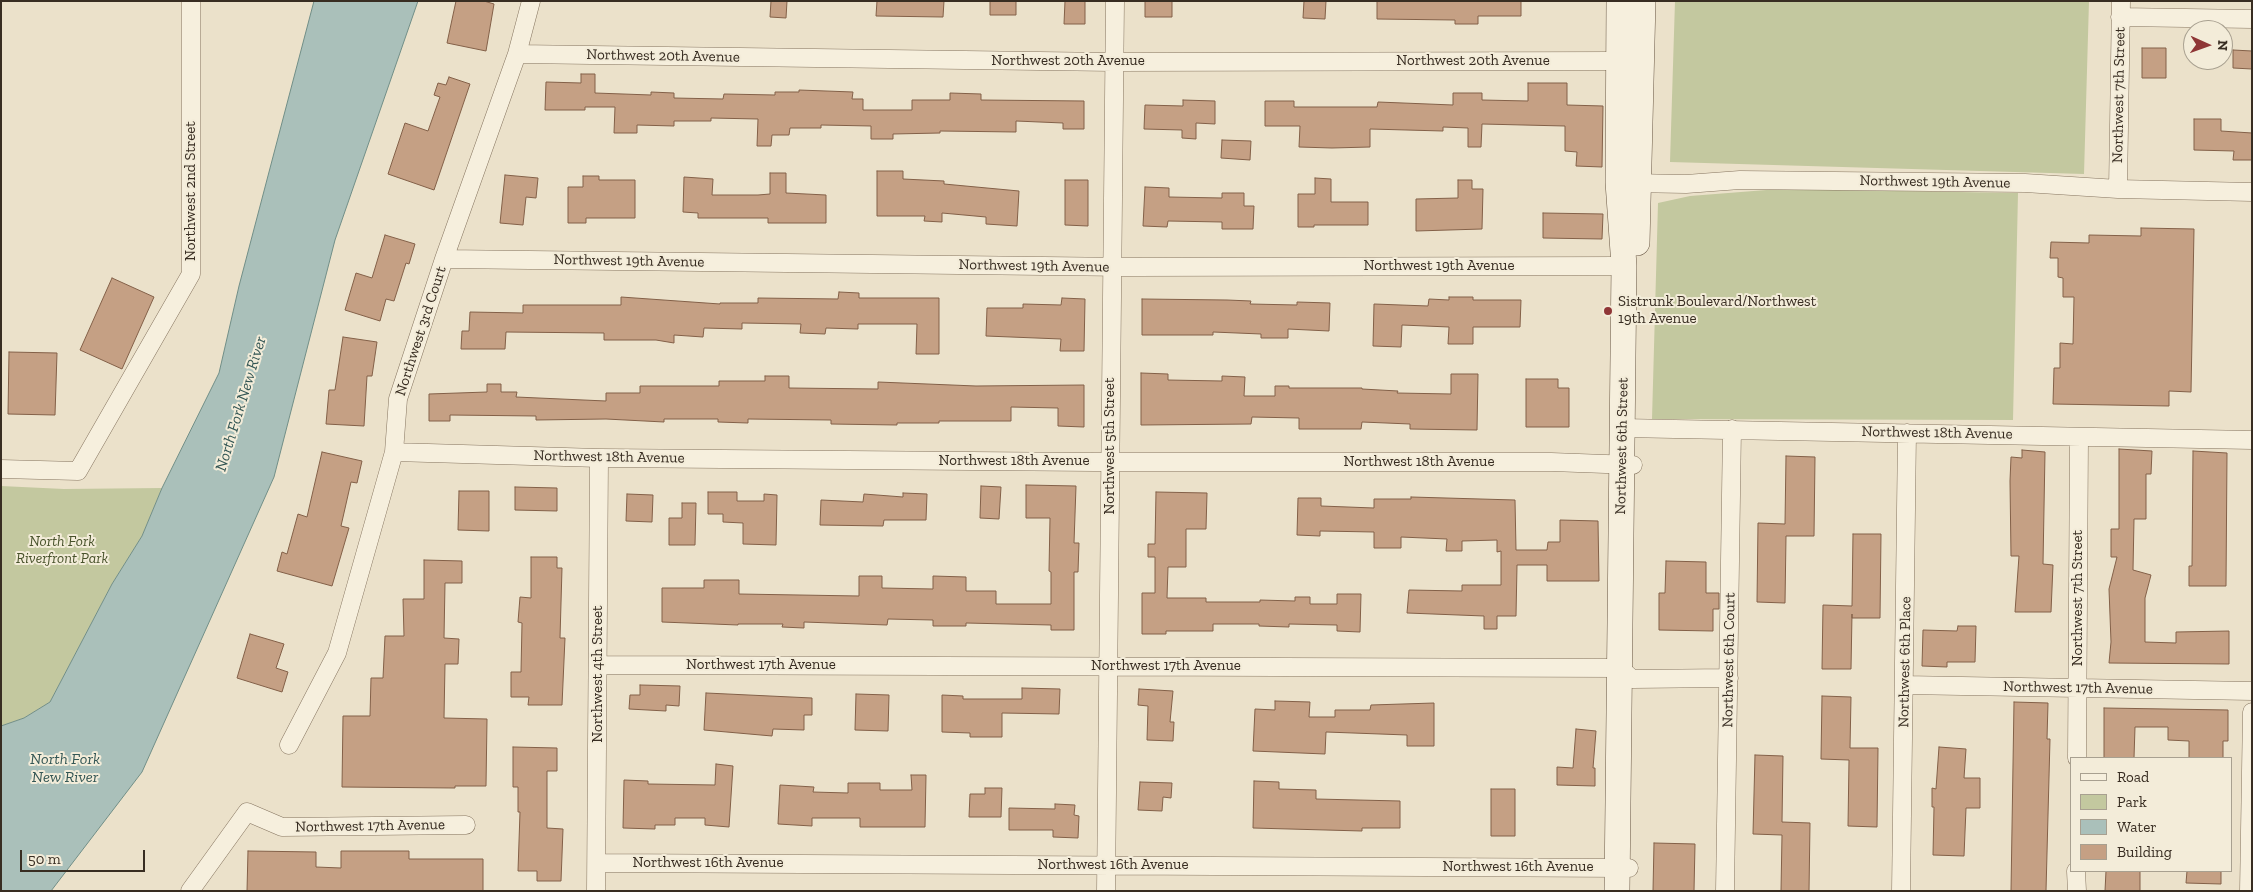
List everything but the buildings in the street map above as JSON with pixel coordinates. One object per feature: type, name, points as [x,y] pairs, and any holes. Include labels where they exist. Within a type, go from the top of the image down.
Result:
[{"type":"street","name":"Northwest 2nd Street","points":[[1,469],[78,471],[191,274],[191,1]]},
{"type":"street","name":"Northwest 3rd Court","points":[[289,745],[337,652],[394,452],[398,399],[444,259],[517,54],[530,1]]},
{"type":"street","name":"Northwest 5th Street","points":[[1106,891],[1115,1]]},
{"type":"street","name":"Northwest 6th Street","points":[[1619,1],[1618,60],[1628,183],[1628,464],[1623,879]]},
{"type":"street","name":"Northwest 6th Street","points":[[1628,428],[1624,266],[1628,183],[1643,1]]},
{"type":"street","points":[[2121,9],[2252,19]]},
{"type":"street","name":"Northwest 7th Street","points":[[2118,189],[2121,9]]},
{"type":"street","name":"Northwest 20th Avenue","points":[[517,54],[1113,62],[1618,60]]},
{"type":"street","name":"Northwest 19th Avenue","points":[[1628,183],[1686,184],[1740,180],[2016,183],[2118,189],[2252,192]]},
{"type":"street","name":"Northwest 19th Avenue","points":[[444,259],[1111,267],[1624,266]]},
{"type":"street","name":"Northwest 18th Avenue","points":[[1628,428],[2252,440]]},
{"type":"street","name":"Northwest 6th Court","points":[[1725,891],[1732,429]]},
{"type":"street","name":"Northwest 6th Place","points":[[1900,891],[1907,433]]},
{"type":"street","name":"Northwest 7th Street","points":[[2076,757],[2079,438]]},
{"type":"street","name":"Northwest 18th Avenue","points":[[394,452],[599,458],[1110,462],[1551,462],[1628,464]]},
{"type":"street","name":"Northwest 4th Street","points":[[596,891],[599,458]]},
{"type":"street","name":"Northwest 17th Avenue","points":[[599,665],[1109,665],[1626,673],[1729,678]]},
{"type":"street","name":"Northwest 17th Avenue","points":[[1904,685],[2252,691]]},
{"type":"street","points":[[2249,891],[2252,712]]},
{"type":"street","name":"Northwest 17th Avenue","points":[[190,891],[247,812],[282,827],[466,825]]},
{"type":"street","name":"Northwest 16th Avenue","points":[[597,863],[1106,864],[1623,879]]},
{"type":"street","points":[[2076,872],[2077,891]]},
{"type":"green space","points":[[1675,1],[2089,1],[2084,174],[1670,162]]},
{"type":"green space","points":[[1779,189],[2018,193],[2013,420],[1652,419],[1658,203],[1690,196]]},
{"type":"green space","name":"North Fork Riverfront Park","points":[[1,486],[64,489],[162,488],[142,536],[112,584],[50,702],[24,718],[1,726]]},
{"type":"water","name":"North Fork New River","points":[[314,1],[418,1],[335,240],[274,477],[142,772],[51,891],[1,891],[1,726],[24,718],[50,702],[112,584],[142,536],[162,488],[219,373],[239,286]]},
{"type":"place","name":"Sistrunk Boulevard/Northwest 19th Avenue","points":[[1608,311]]}]
